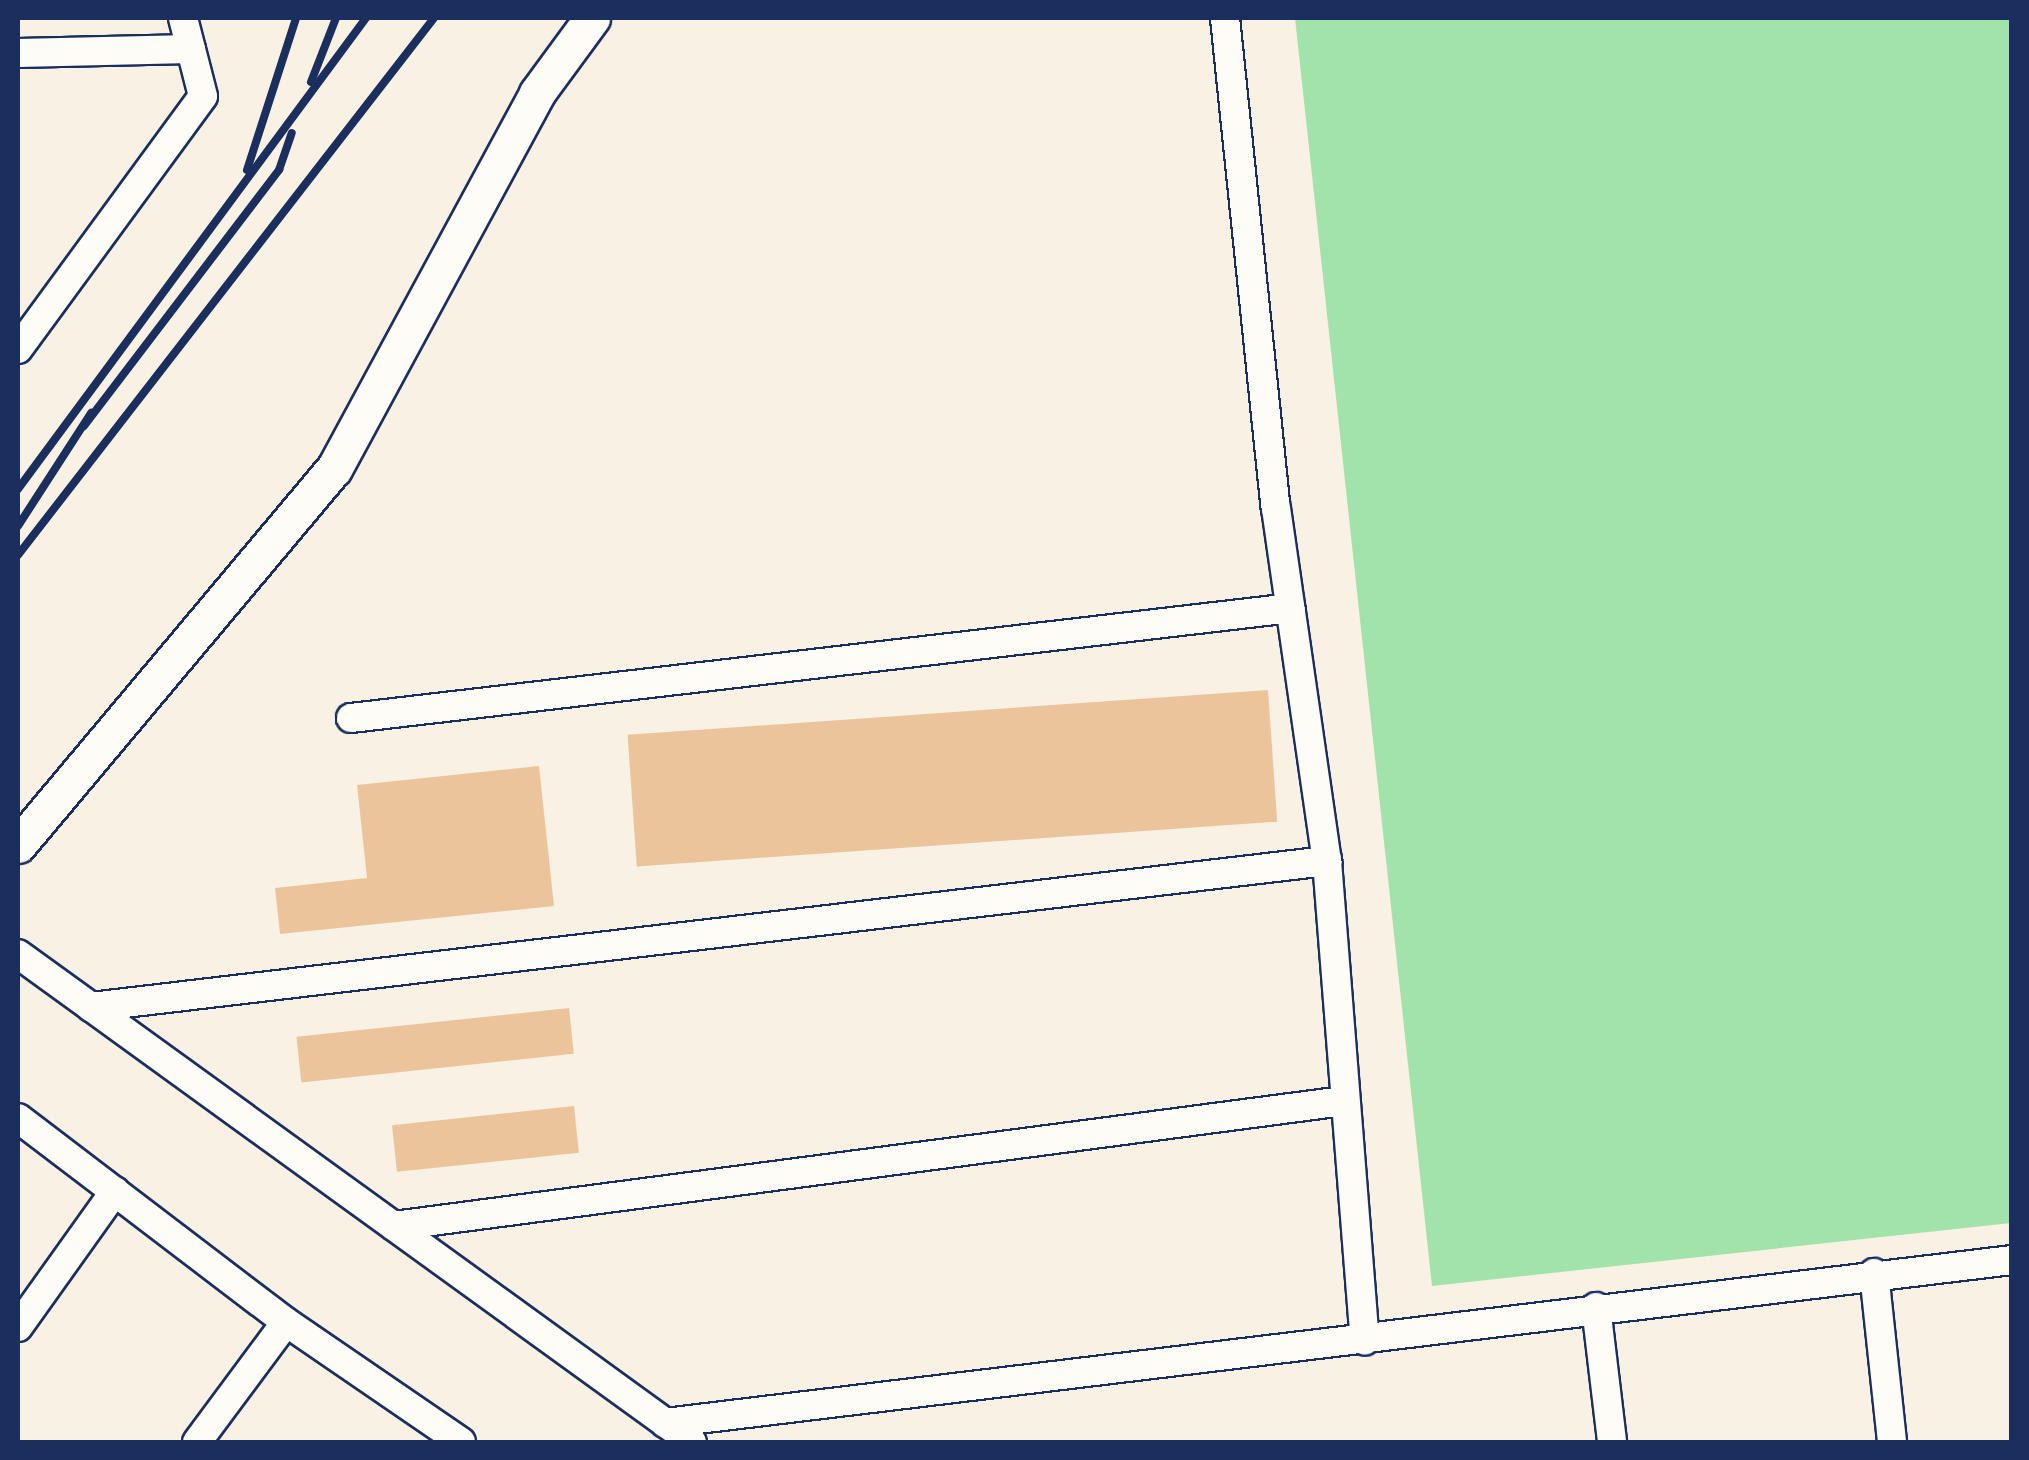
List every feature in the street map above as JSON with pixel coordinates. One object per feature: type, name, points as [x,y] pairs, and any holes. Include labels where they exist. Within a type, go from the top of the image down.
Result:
[{"type":"street","points":[[18,349],[203,96],[202,66],[191,49],[184,18]]},
{"type":"street","points":[[18,845],[334,469],[537,93],[592,18]]},
{"type":"street","points":[[1225,18],[1291,608],[1327,862],[1365,1340]]},
{"type":"street","points":[[18,53],[191,49]]},
{"type":"street","points":[[352,718],[1291,608]]},
{"type":"street","points":[[91,1007],[1327,862]]},
{"type":"street","points":[[18,954],[692,1442]]},
{"type":"street","points":[[394,1226],[1344,1101]]},
{"type":"street","points":[[18,1118],[286,1322],[461,1442]]},
{"type":"street","points":[[18,1326],[115,1191]]},
{"type":"street","points":[[665,1424],[1365,1340],[1874,1273],[2012,1260]]},
{"type":"street","points":[[1874,1273],[1892,1442]]},
{"type":"street","points":[[1596,1307],[1612,1442]]},
{"type":"street","points":[[197,1442],[286,1322]]},
{"type":"green space","points":[[1295,18],[2011,18],[2011,1223],[1432,1286]]},
{"type":"building","points":[[1268,690],[1277,822],[637,866],[628,735]]},
{"type":"building","points":[[539,766],[554,906],[280,934],[275,888],[367,878],[357,785]]},
{"type":"building","points":[[569,1008],[574,1054],[301,1082],[297,1037]]},
{"type":"building","points":[[574,1106],[579,1153],[397,1172],[392,1125]]},
{"type":"railway","points":[[247,170],[296,18]]},
{"type":"railway","points":[[311,82],[336,18]]},
{"type":"railway","points":[[18,489],[366,18]]},
{"type":"railway","points":[[18,555],[434,18]]},
{"type":"railway","points":[[84,426],[279,170],[292,133]]},
{"type":"railway","points":[[18,526],[91,413]]}]
